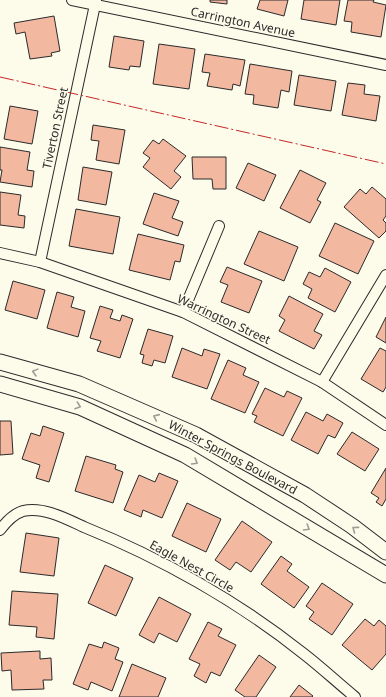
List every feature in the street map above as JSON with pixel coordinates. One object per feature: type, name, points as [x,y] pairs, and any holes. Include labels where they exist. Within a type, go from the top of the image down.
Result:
[{"type":"street","name":"Carrington Avenue","points":[[72,0],[95,2],[386,65]]},
{"type":"street","name":"Tiverton Street","points":[[40,262],[95,2]]},
{"type":"street","points":[[183,312],[219,226]]},
{"type":"street","name":"Warrington Street","points":[[0,253],[40,262],[183,312],[322,382],[386,425]]},
{"type":"street","points":[[322,382],[386,275]]},
{"type":"street","name":"Winter Springs Boulevard","points":[[0,362],[80,384],[196,435],[305,495],[352,526],[386,552]]},
{"type":"street","name":"Winter Springs Boulevard","points":[[0,384],[80,407],[184,455],[386,575]]},
{"type":"street","name":"Eagle Nest Circle","points":[[0,530],[8,519],[23,511],[39,511],[57,515],[112,538],[173,568],[236,605],[304,653],[356,697]]},
{"type":"building","points":[[210,0],[227,0],[227,4],[210,2]]},
{"type":"building","points":[[260,0],[288,0],[284,16],[257,9]]},
{"type":"building","points":[[304,0],[340,0],[336,25],[301,19]]},
{"type":"building","points":[[348,0],[374,0],[373,2],[386,5],[381,37],[351,32],[352,22],[344,21]]},
{"type":"building","points":[[54,16],[60,51],[51,53],[52,56],[30,59],[25,32],[16,34],[14,23]]},
{"type":"building","points":[[114,36],[144,41],[140,67],[130,66],[129,70],[109,67]]},
{"type":"building","points":[[159,44],[195,49],[189,89],[153,84]]},
{"type":"building","points":[[205,54],[245,60],[240,86],[233,84],[232,90],[207,86],[210,73],[202,72]]},
{"type":"building","points":[[250,64],[292,71],[289,92],[281,90],[278,108],[253,104],[254,95],[245,94]]},
{"type":"building","points":[[299,75],[336,81],[331,111],[294,105]]},
{"type":"building","points":[[348,83],[365,85],[364,94],[380,96],[376,121],[342,115]]},
{"type":"building","points":[[10,106],[38,111],[32,144],[4,139]]},
{"type":"building","points":[[93,125],[125,130],[119,164],[96,160],[99,141],[91,140]]},
{"type":"building","points":[[163,139],[186,156],[174,171],[181,177],[171,189],[143,167],[150,158],[143,153],[153,140],[159,144]]},
{"type":"building","points":[[0,147],[30,152],[27,170],[34,171],[32,187],[0,182],[2,170],[0,170]]},
{"type":"building","points":[[192,157],[226,157],[226,189],[213,189],[212,179],[193,179]]},
{"type":"building","points":[[248,163],[276,175],[264,201],[236,188]]},
{"type":"building","points":[[83,167],[112,172],[106,205],[78,200]]},
{"type":"building","points":[[300,170],[326,183],[317,200],[321,202],[310,223],[280,208]]},
{"type":"building","points":[[372,187],[386,199],[386,216],[383,220],[386,223],[386,231],[379,238],[344,207],[360,189],[366,194]]},
{"type":"building","points":[[0,192],[21,195],[18,215],[25,216],[24,228],[0,225]]},
{"type":"building","points":[[154,193],[179,201],[172,218],[183,222],[178,236],[143,224]]},
{"type":"building","points":[[76,209],[120,217],[113,254],[69,246]]},
{"type":"building","points":[[335,223],[374,241],[358,274],[319,256]]},
{"type":"building","points":[[259,231],[298,247],[284,281],[244,264]]},
{"type":"building","points":[[138,234],[184,245],[180,262],[175,261],[170,280],[129,270]]},
{"type":"building","points":[[227,267],[262,281],[249,313],[221,302],[228,285],[220,282]]},
{"type":"building","points":[[325,268],[351,282],[335,312],[308,298],[312,289],[303,284],[309,272],[320,277]]},
{"type":"building","points":[[13,281],[45,290],[37,319],[5,310]]},
{"type":"building","points":[[57,292],[74,297],[71,307],[85,311],[78,337],[47,328]]},
{"type":"building","points":[[289,296],[323,314],[314,331],[322,335],[314,349],[279,331],[285,320],[279,316]]},
{"type":"building","points":[[100,306],[113,310],[110,318],[120,321],[122,315],[133,319],[120,358],[97,351],[101,341],[90,338]]},
{"type":"building","points":[[386,317],[386,343],[376,337]]},
{"type":"building","points":[[148,329],[173,336],[165,363],[154,360],[152,366],[142,363],[144,355],[140,354]]},
{"type":"building","points":[[182,348],[202,356],[204,349],[220,354],[207,389],[172,377]]},
{"type":"building","points":[[380,348],[386,351],[386,387],[383,392],[361,379]]},
{"type":"building","points":[[228,360],[246,368],[243,375],[259,382],[245,413],[211,399]]},
{"type":"building","points":[[265,388],[284,397],[287,391],[302,398],[283,436],[254,422],[257,416],[252,414]]},
{"type":"building","points":[[306,412],[323,421],[327,414],[343,423],[335,438],[328,435],[318,454],[291,440]]},
{"type":"building","points":[[0,421],[11,421],[13,454],[0,455]]},
{"type":"building","points":[[43,426],[64,433],[49,482],[36,478],[40,465],[22,459],[31,433],[40,436]]},
{"type":"building","points":[[352,432],[379,449],[365,471],[337,454]]},
{"type":"building","points":[[86,456],[116,465],[115,469],[123,472],[113,503],[75,491]]},
{"type":"building","points":[[386,468],[386,499],[382,506],[376,502],[379,498],[371,493]]},
{"type":"building","points":[[159,473],[178,481],[162,518],[143,510],[141,517],[124,510],[139,475],[155,482]]},
{"type":"building","points":[[187,503],[221,519],[206,552],[172,536]]},
{"type":"building","points":[[242,521],[272,542],[251,572],[236,562],[230,570],[215,560]]},
{"type":"building","points":[[26,533],[59,538],[54,576],[20,572]]},
{"type":"building","points":[[281,556],[292,564],[287,571],[309,587],[294,608],[261,584]]},
{"type":"building","points":[[105,565],[133,578],[116,616],[88,603]]},
{"type":"building","points":[[322,583],[353,604],[332,635],[309,619],[314,612],[306,606]]},
{"type":"building","points":[[12,591],[58,594],[54,639],[36,637],[37,627],[9,625]]},
{"type":"building","points":[[159,597],[191,614],[177,642],[159,633],[154,643],[139,635]]},
{"type":"building","points":[[365,619],[374,626],[379,620],[386,626],[386,654],[372,670],[342,645]]},
{"type":"building","points":[[208,622],[222,629],[218,636],[236,645],[220,676],[211,672],[206,683],[194,676],[200,664],[189,659]]},
{"type":"building","points":[[104,642],[119,648],[115,659],[123,662],[112,691],[91,682],[88,690],[73,684],[89,644],[102,648]]},
{"type":"building","points":[[40,651],[40,659],[51,658],[52,680],[43,680],[44,689],[12,690],[11,670],[2,671],[1,653]]},
{"type":"building","points":[[259,655],[276,667],[256,697],[245,697],[235,690]]},
{"type":"building","points":[[132,664],[166,678],[158,697],[119,697]]},
{"type":"building","points":[[299,685],[313,696],[290,697]]},
{"type":"power","points":[[0,77],[386,164]]}]
